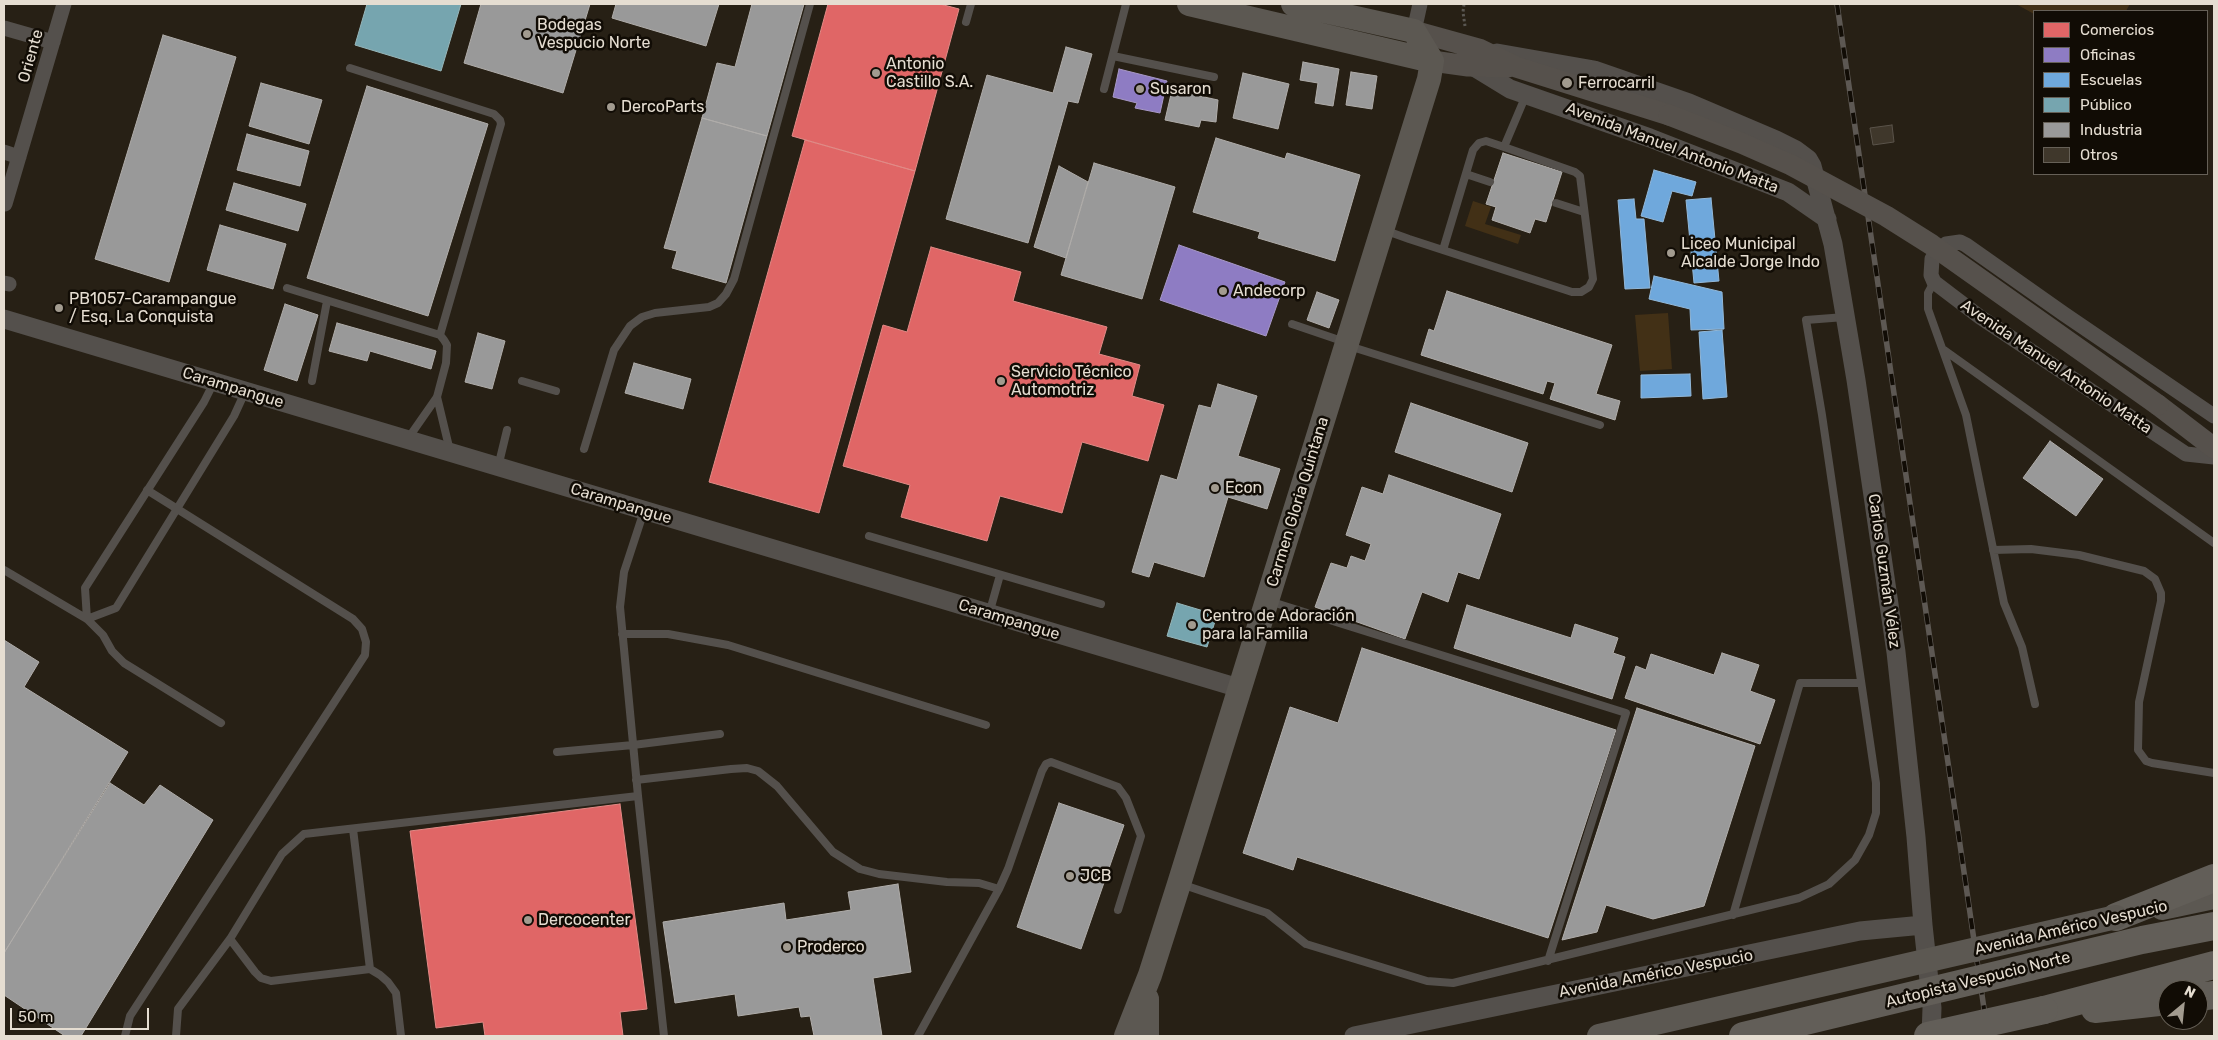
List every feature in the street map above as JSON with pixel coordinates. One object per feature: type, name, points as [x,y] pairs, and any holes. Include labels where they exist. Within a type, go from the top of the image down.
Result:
[{"type":"highway","points":[[2116,917],[2214,878]]},
{"type":"highway","name":"Autopista Vespucio Norte","points":[[1743,1036],[2142,940],[2214,926]]},
{"type":"highway","points":[[1929,1036],[2044,1010],[2214,965]]},
{"type":"highway","points":[[2044,1010],[2111,1008],[2158,1002]]},
{"type":"main road","name":"Avenida Manuel Antonio Matta","points":[[1188,4],[1432,60],[1476,58]]},
{"type":"main road","name":"Avenida Manuel Antonio Matta","points":[[1293,4],[1414,31],[1476,58],[1516,67],[1669,116],[1723,136],[1791,165],[1886,216],[1940,250],[2158,405],[2214,448]]},
{"type":"main road","points":[[1414,31],[1432,60]]},
{"type":"main road","name":"Carmen Gloria Quintana","points":[[1126,1036],[1150,975],[1179,884],[1429,79],[1432,60]]},
{"type":"main road","name":"Avenida Américo Vespucio","points":[[1599,1036],[2116,917],[2214,897]]},
{"type":"main road","name":"Carmen Gloria Quintana","points":[[1147,1036],[1146,1005],[1150,975]]},
{"type":"street","name":"Oriente","points":[[6,204],[64,4]]},
{"type":"street","points":[[1414,31],[1420,4]]},
{"type":"street","points":[[4,28],[53,42]]},
{"type":"street","name":"Avenida Manuel Antonio Matta","points":[[1476,58],[1510,89],[1650,138],[1788,192],[1827,219]]},
{"type":"street","name":"Avenida Manuel Antonio Matta","points":[[1476,58],[1594,70],[1729,118],[1776,140],[1808,159],[1812,166],[1827,219]]},
{"type":"street","points":[[4,152],[19,157]]},
{"type":"street","name":"Carlos Guzmán Vélez","points":[[1827,219],[1846,317],[1896,652],[1911,778],[1923,925]]},
{"type":"street","points":[[1934,282],[1930,267],[1936,252],[1940,248],[1953,243],[1966,244],[2064,314],[2214,416]]},
{"type":"street","name":"Avenida Manuel Antonio Matta","points":[[1934,282],[2011,338],[2186,454],[2214,457]]},
{"type":"street","name":"Carampangue","points":[[4,321],[1239,688]]},
{"type":"street","points":[[1923,925],[1932,1008],[1929,1036]]},
{"type":"street","name":"Avenida Américo Vespucio","points":[[1354,1036],[1860,931],[1923,925]]},
{"type":"lane","points":[[584,449],[614,350],[620,338],[630,326],[642,317],[656,313],[709,307],[718,303],[726,294],[734,279],[810,4]]},
{"type":"lane","points":[[966,22],[971,4]]},
{"type":"lane","points":[[1104,89],[1126,4]]},
{"type":"lane","points":[[1113,56],[1214,77]]},
{"type":"lane","points":[[350,68],[494,114],[500,120],[501,124],[440,335]]},
{"type":"lane","points":[[1504,147],[1526,94]]},
{"type":"lane","points":[[1382,229],[1443,250],[1572,292],[1581,292],[1589,288],[1593,279],[1580,176],[1575,172],[1486,141],[1479,143],[1473,150],[1443,250]]},
{"type":"lane","points":[[1466,174],[1490,182]]},
{"type":"lane","points":[[1556,203],[1584,212]]},
{"type":"lane","points":[[1934,282],[1928,293],[1928,309],[1966,415],[2004,603],[2022,647],[2036,704]]},
{"type":"lane","points":[[287,288],[440,335],[447,345],[446,363],[437,397],[407,440]]},
{"type":"lane","points":[[312,381],[327,301]]},
{"type":"lane","points":[[1179,884],[1267,912],[1306,944],[1427,981],[1454,983],[1799,898],[1829,884],[1855,860],[1869,835],[1876,813],[1876,783],[1806,320],[1846,317]]},
{"type":"lane","points":[[1292,324],[1347,344],[1600,425]]},
{"type":"lane","points":[[1944,350],[2214,543]]},
{"type":"lane","points":[[522,380],[556,391]]},
{"type":"lane","points":[[87,620],[85,588],[214,382]]},
{"type":"lane","points":[[87,620],[116,608],[234,416],[245,392]]},
{"type":"lane","points":[[437,397],[450,453]]},
{"type":"lane","points":[[498,467],[507,430]]},
{"type":"lane","points":[[125,1036],[130,1016],[365,655],[366,642],[362,629],[353,618],[147,490]]},
{"type":"lane","points":[[644,511],[624,572],[620,607],[636,780],[664,1036]]},
{"type":"lane","points":[[869,536],[1101,604]]},
{"type":"lane","points":[[1993,550],[2030,549],[2079,555],[2144,571],[2155,580],[2161,593],[2161,601],[2142,688],[2138,723],[2138,750],[2146,761],[2152,763],[2214,773]]},
{"type":"lane","points":[[4,570],[87,620],[103,636],[112,651],[124,663],[222,723]]},
{"type":"lane","points":[[989,614],[1000,575]]},
{"type":"lane","points":[[1267,601],[1626,713],[1548,961]]},
{"type":"lane","points":[[622,634],[668,634],[723,644],[986,725]]},
{"type":"lane","points":[[1733,915],[1800,683],[1861,683]]},
{"type":"lane","points":[[557,752],[720,734]]},
{"type":"lane","points":[[918,1036],[999,889],[1046,764],[1051,762],[1118,787],[1126,798],[1141,836],[1118,910]]},
{"type":"lane","points":[[636,780],[731,769],[747,768],[758,771],[776,786],[833,852],[860,869],[878,874],[947,882],[979,883],[999,889]]},
{"type":"lane","points":[[176,1036],[178,1009],[230,939],[282,854],[304,834],[638,796]]},
{"type":"lane","points":[[353,829],[370,969]]},
{"type":"lane","points":[[230,939],[255,972],[261,978],[271,981],[370,969],[388,982],[396,993],[401,1036]]},
{"type":"shaded area","points":[[2016,4],[2130,4],[2127,10],[2033,10],[2033,13]]},
{"type":"shaded area","points":[[1473,201],[1491,207],[1485,224],[1521,235],[1518,244],[1465,226]]},
{"type":"shaded area","points":[[1668,313],[1672,369],[1640,371],[1635,315]]},
{"type":"building: Comercios","name":"Antonio Castillo S.A.","points":[[828,4],[940,4],[959,9],[915,171],[792,136]]},
{"type":"building: Comercios","points":[[805,140],[915,171],[819,513],[709,482]]},
{"type":"building: Comercios","name":"Servicio Técnico Automotriz","points":[[931,247],[1021,272],[1013,301],[1107,327],[1099,354],[1140,365],[1132,396],[1164,405],[1148,461],[1082,442],[1062,513],[1000,496],[987,541],[901,517],[910,485],[843,466],[883,325],[907,332]]},
{"type":"building: Comercios","name":"Dercocenter","points":[[620,804],[647,1009],[620,1012],[623,1036],[485,1036],[483,1022],[436,1028],[410,831]]},
{"type":"building: Oficinas","name":"Susaron","points":[[1119,69],[1167,81],[1160,113],[1135,108],[1137,103],[1113,97]]},
{"type":"building: Oficinas","name":"Andecorp","points":[[1179,245],[1285,282],[1266,336],[1160,300]]},
{"type":"building: Escuelas","points":[[1654,170],[1696,182],[1692,196],[1672,191],[1663,222],[1641,216]]},
{"type":"building: Escuelas","points":[[1711,198],[1719,281],[1694,283],[1686,200]]},
{"type":"building: Escuelas","points":[[1634,199],[1636,219],[1644,219],[1650,288],[1625,289],[1618,200]]},
{"type":"building: Escuelas","points":[[1654,276],[1722,292],[1724,329],[1691,330],[1690,309],[1649,299]]},
{"type":"building: Escuelas","points":[[1722,330],[1727,397],[1703,399],[1699,332]]},
{"type":"building: Escuelas","points":[[1690,374],[1691,396],[1641,398],[1641,375]]},
{"type":"building: Público","points":[[367,4],[461,4],[441,71],[355,45]]},
{"type":"building: Público","name":"Centro de Adoración para la Familia","points":[[1177,603],[1217,615],[1207,647],[1167,636]]},
{"type":"building: Industria","name":"Bodegas Vespucio Norte","points":[[481,4],[590,4],[563,93],[464,63]]},
{"type":"building: Industria","points":[[616,4],[719,4],[706,46],[612,18]]},
{"type":"building: Industria","points":[[752,4],[804,4],[767,136],[702,118],[717,63],[735,67]]},
{"type":"building: Industria","points":[[163,35],[236,57],[169,282],[95,259]]},
{"type":"building: Industria","points":[[1066,47],[1092,54],[1078,103],[1068,101],[1028,243],[946,219],[987,75],[1053,93]]},
{"type":"building: Industria","points":[[1303,62],[1339,69],[1333,106],[1315,103],[1318,83],[1300,80]]},
{"type":"building: Industria","points":[[1351,72],[1377,76],[1372,109],[1346,105]]},
{"type":"building: Industria","points":[[1243,73],[1289,84],[1278,129],[1233,118]]},
{"type":"building: Industria","points":[[261,83],[322,100],[309,144],[249,126]]},
{"type":"building: Industria","points":[[367,86],[488,124],[428,316],[307,278]]},
{"type":"building: Industria","points":[[1172,90],[1218,100],[1216,122],[1201,120],[1199,127],[1165,120]]},
{"type":"building: Industria","points":[[702,118],[767,136],[726,283],[672,268],[677,251],[664,248]]},
{"type":"building: Industria","points":[[247,134],[309,151],[300,186],[237,170]]},
{"type":"building: Industria","points":[[1216,138],[1285,159],[1287,153],[1360,175],[1335,261],[1258,238],[1260,232],[1193,212]]},
{"type":"building: Industria","points":[[1503,153],[1562,172],[1546,222],[1535,219],[1530,233],[1492,220],[1496,207],[1486,204]]},
{"type":"building: Industria","points":[[1094,163],[1175,187],[1142,299],[1061,275]]},
{"type":"building: Industria","points":[[1059,166],[1088,182],[1066,258],[1034,247]]},
{"type":"building: Industria","points":[[234,183],[306,204],[298,231],[226,210]]},
{"type":"building: Industria","points":[[220,225],[286,244],[273,289],[207,270]]},
{"type":"building: Industria","points":[[1447,291],[1612,345],[1596,394],[1620,401],[1615,420],[1550,399],[1555,383],[1547,381],[1543,394],[1421,355],[1429,329],[1434,331]]},
{"type":"building: Industria","points":[[1317,292],[1339,300],[1329,328],[1307,320]]},
{"type":"building: Industria","points":[[285,304],[318,315],[297,381],[264,370]]},
{"type":"building: Industria","points":[[337,323],[436,351],[431,369],[370,351],[367,361],[329,351]]},
{"type":"building: Industria","points":[[478,333],[505,341],[492,389],[465,382]]},
{"type":"building: Industria","points":[[634,363],[691,379],[683,409],[625,393]]},
{"type":"building: Industria","name":"Econ","points":[[1218,384],[1257,396],[1238,456],[1280,469],[1267,509],[1228,497],[1204,577],[1154,562],[1149,577],[1132,572],[1161,475],[1177,480],[1199,405],[1211,408]]},
{"type":"building: Industria","points":[[1411,403],[1528,443],[1512,492],[1395,452]]},
{"type":"building: Industria","points":[[2050,441],[2103,479],[2076,516],[2023,478]]},
{"type":"building: Industria","points":[[1389,475],[1501,514],[1479,579],[1458,572],[1448,602],[1422,592],[1405,639],[1315,607],[1331,563],[1347,568],[1351,556],[1365,561],[1371,544],[1346,535],[1362,487],[1383,494]]},
{"type":"building: Industria","points":[[1467,605],[1571,638],[1575,624],[1618,638],[1613,653],[1625,657],[1612,699],[1454,648]]},
{"type":"building: Industria","points":[[4,640],[39,662],[24,687],[128,752],[4,953]]},
{"type":"building: Industria","points":[[1362,648],[1616,730],[1548,938],[1297,857],[1293,870],[1243,853],[1290,707],[1338,723]]},
{"type":"building: Industria","points":[[1722,653],[1759,665],[1750,691],[1775,700],[1760,744],[1625,698],[1636,666],[1646,670],[1651,654],[1714,675]]},
{"type":"building: Industria","points":[[1637,708],[1755,746],[1704,906],[1653,919],[1606,905],[1597,932],[1562,940]]},
{"type":"building: Industria","points":[[110,783],[144,805],[160,785],[213,820],[81,1036],[65,1036],[4,995],[4,953]]},
{"type":"building: Industria","name":"JCB","points":[[1059,803],[1124,825],[1081,949],[1017,927]]},
{"type":"building: Industria","name":"Proderco","points":[[898,884],[911,972],[873,978],[882,1036],[814,1036],[810,1016],[801,1017],[799,1007],[738,1016],[735,994],[675,1003],[663,922],[784,903],[786,920],[851,910],[848,892]]},
{"type":"building: Otros","points":[[1892,125],[1894,142],[1873,145],[1870,128]]},
{"type":"railway","points":[[1837,4],[1988,1036]]},
{"type":"place","name":"Bodegas Vespucio Norte","points":[[527,34]]},
{"type":"place","name":"Antonio Castillo S.A.","points":[[876,73]]},
{"type":"place","name":"Ferrocarril","points":[[1567,83]]},
{"type":"place","name":"Susaron","points":[[1140,89]]},
{"type":"place","name":"DercoParts","points":[[611,107]]},
{"type":"place","name":"Liceo Municipal Alcalde Jorge Indo","points":[[1671,253]]},
{"type":"place","name":"Andecorp","points":[[1223,291]]},
{"type":"place","name":"PB1057-Carampangue / Esq. La Conquista","points":[[59,308]]},
{"type":"place","name":"Servicio Técnico Automotriz","points":[[1001,381]]},
{"type":"place","name":"Econ","points":[[1215,488]]},
{"type":"place","name":"Centro de Adoración para la Familia","points":[[1192,625]]},
{"type":"place","name":"JCB","points":[[1070,876]]},
{"type":"place","name":"Dercocenter","points":[[528,920]]},
{"type":"place","name":"Proderco","points":[[787,947]]}]
